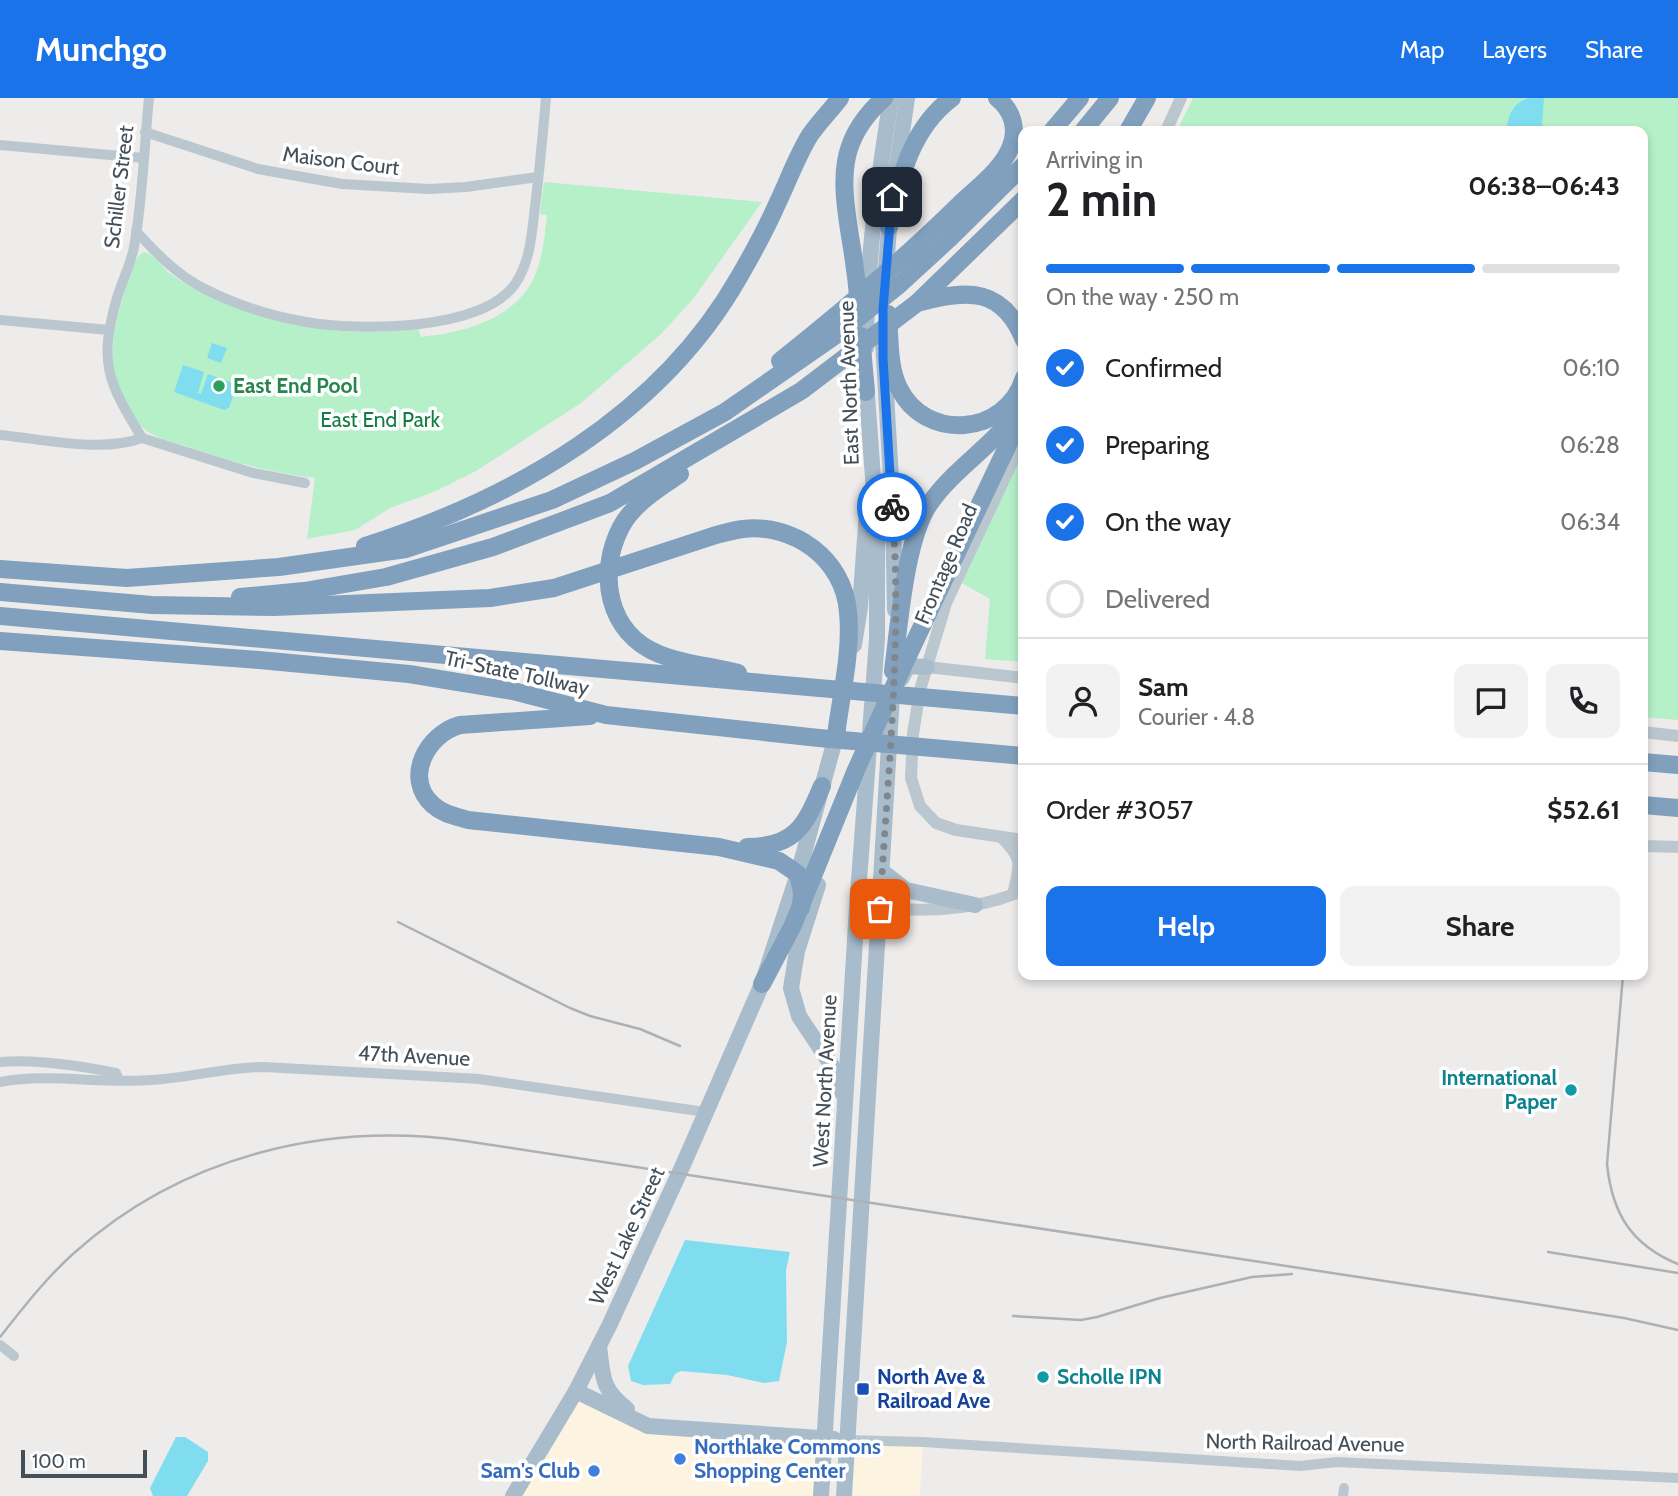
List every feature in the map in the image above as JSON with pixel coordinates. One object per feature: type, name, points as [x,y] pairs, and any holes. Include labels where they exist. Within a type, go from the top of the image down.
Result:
[{"type":"highway","points":[[318,561],[391,538],[454,514],[509,488],[590,439],[622,414],[674,366],[713,318],[744,267],[811,134],[840,98]]},
{"type":"highway","points":[[866,392],[854,259],[843,181],[852,137],[865,117],[884,98]]},
{"type":"highway","points":[[889,227],[900,181],[916,140],[934,114],[952,98]]},
{"type":"highway","points":[[635,461],[780,361],[844,310],[893,258],[974,191],[1006,157],[1011,146],[1014,124],[1006,106],[997,98]]},
{"type":"highway","points":[[1056,126],[1080,98]]},
{"type":"highway","points":[[1087,126],[1110,98]]},
{"type":"highway","points":[[1131,126],[1147,98]]},
{"type":"highway","points":[[0,569],[127,578],[279,567],[406,549],[552,500],[635,461],[725,412],[844,330],[899,285],[1018,171]]},
{"type":"highway","points":[[785,685],[659,654],[642,644],[626,629],[611,602],[607,585],[610,554],[621,526],[640,502],[842,360],[917,303],[1018,205]]},
{"type":"highway","points":[[893,258],[891,363],[898,388],[916,411],[943,425],[956,427],[980,423],[1006,407],[1018,390]]},
{"type":"highway","points":[[917,303],[963,293],[989,298],[1011,315],[1018,328]]},
{"type":"highway","points":[[152,605],[304,591],[386,577],[493,547],[610,502],[773,408]]},
{"type":"highway","points":[[894,669],[910,563],[921,518],[939,491],[1007,426],[1018,411]]},
{"type":"highway","points":[[762,984],[800,908],[859,770],[894,669],[1018,423]]},
{"type":"highway","points":[[0,592],[152,605],[274,607],[489,598],[554,588],[716,535],[742,529],[767,529],[791,534],[811,545],[831,566],[845,594],[849,628],[827,737]]},
{"type":"highway","name":"Tri-State Tollway","points":[[0,616],[1018,705]]},
{"type":"highway","name":"Tri-State Tollway","points":[[0,641],[409,674],[513,691],[606,715],[1018,756]]},
{"type":"highway","points":[[606,715],[460,724],[447,728],[430,743],[424,755],[420,769],[424,794],[433,805],[447,814],[468,820],[719,847],[779,861],[798,874],[802,892],[800,908]]},
{"type":"highway","points":[[1648,762],[1678,765]]},
{"type":"highway","points":[[719,847],[769,845],[793,837],[804,824],[822,786]]},
{"type":"highway","points":[[1648,806],[1678,808]]},
{"type":"main road","name":"East North Avenue","points":[[891,98],[868,269],[866,392],[878,559],[894,669]]},
{"type":"main road","name":"East North Avenue","points":[[894,669],[895,566],[883,358],[893,258],[889,227],[907,98]]},
{"type":"main road","name":"West Lake Street","points":[[513,1496],[576,1391],[599,1346],[683,1165],[762,984],[798,874],[822,786],[827,737],[847,688],[860,607],[867,500],[868,421]]},
{"type":"main road","points":[[894,669],[908,666],[927,667]]},
{"type":"main road","name":"West North Avenue","points":[[844,1496],[894,669]]},
{"type":"main road","name":"West North Avenue","points":[[821,1496],[857,907],[894,669]]},
{"type":"main road","points":[[845,1103],[840,1082],[832,1066],[799,1016],[791,988],[804,924],[859,770]]},
{"type":"main road","points":[[882,871],[906,890],[975,905]]},
{"type":"main road","points":[[599,1346],[604,1381],[611,1397],[648,1426]]},
{"type":"main road","points":[[576,1391],[648,1426],[847,1440]]},
{"type":"street","name":"Schiller Street","points":[[142,438],[117,397],[110,379],[107,359],[109,330],[133,251],[149,98]]},
{"type":"street","points":[[136,231],[174,269],[220,296],[287,318],[365,328],[465,316],[495,303],[508,293],[524,268],[533,225],[546,98]]},
{"type":"street","points":[[1168,126],[1181,98]]},
{"type":"street","name":"Maison Court","points":[[145,132],[258,169],[342,184],[429,189],[538,177]]},
{"type":"street","points":[[0,145],[143,158]]},
{"type":"street","points":[[0,320],[109,330]]},
{"type":"street","points":[[0,435],[109,445],[142,438],[253,473],[305,483]]},
{"type":"street","name":"Frontage Road","points":[[1018,450],[946,603],[920,690],[913,734],[911,778],[920,806],[936,823],[956,830],[1018,840]]},
{"type":"street","points":[[927,667],[1018,677]]},
{"type":"street","points":[[1648,733],[1678,736]]},
{"type":"street","points":[[1001,837],[1016,852],[1018,860]]},
{"type":"street","points":[[1648,846],[1678,847]]},
{"type":"street","points":[[857,907],[931,910],[975,905],[1018,892]]},
{"type":"street","name":"47th Avenue","points":[[0,1062],[17,1061],[102,1070],[116,1073],[119,1080]]},
{"type":"street","points":[[212,1061],[220,1070]]},
{"type":"street","name":"47th Avenue","points":[[0,1082],[23,1077],[149,1080],[264,1067],[480,1079],[705,1112]]},
{"type":"street","points":[[0,1345],[14,1356]]},
{"type":"street","name":"North Railroad Avenue","points":[[847,1440],[923,1442],[1300,1466],[1337,1462],[1374,1463],[1678,1478]]},
{"type":"shaded area","name":"Northlake Commons Shopping Center","points":[[576,1391],[631,1419],[825,1439],[821,1496],[513,1496]]},
{"type":"shaded area","points":[[847,1440],[923,1442],[920,1496],[844,1496]]},
{"type":"green space","points":[[1193,98],[1678,98],[1678,720],[1648,717],[1648,126],[1179,126]]},
{"type":"green space","name":"East End Park","points":[[544,182],[762,202],[693,299],[660,335],[581,403],[476,471],[436,491],[390,508],[355,530],[307,539],[315,478],[250,466],[163,439],[142,427],[124,404],[115,377],[114,333],[126,285],[140,254],[144,252],[151,255],[168,272],[195,289],[222,302],[276,320],[331,330],[360,332],[418,329],[421,337],[439,335],[493,318],[521,297],[532,282],[541,258],[545,233],[547,215],[540,214]]},
{"type":"green space","points":[[1018,461],[1018,662],[985,659],[990,599],[962,583]]},
{"type":"water","points":[[1528,98],[1544,98],[1543,126],[1507,126],[1512,111],[1518,103]]},
{"type":"water","points":[[212,343],[227,348],[221,363],[207,358]]},
{"type":"water","name":"East End Pool","points":[[183,365],[204,372],[198,393],[201,394],[208,374],[233,383],[236,388],[229,408],[224,410],[174,392]]},
{"type":"water","points":[[685,1240],[790,1252],[786,1270],[787,1342],[779,1381],[764,1383],[727,1375],[681,1371],[675,1374],[670,1384],[643,1385],[631,1381],[628,1366]]},
{"type":"water","points":[[176,1437],[185,1437],[208,1452],[208,1461],[187,1496],[153,1496],[150,1488]]},
{"type":"railway","points":[[398,922],[570,1008],[640,1029],[680,1046]]},
{"type":"railway","points":[[1623,980],[1607,1164],[1610,1182],[1619,1212],[1636,1237],[1678,1264]]},
{"type":"railway","points":[[0,1337],[44,1283],[74,1253],[116,1220],[160,1192],[208,1170],[257,1154],[308,1142],[412,1136],[465,1141],[1516,1301],[1624,1318],[1678,1330]]},
{"type":"railway","points":[[1548,1252],[1678,1273]]},
{"type":"railway","points":[[1013,1316],[1081,1320],[1252,1277],[1292,1274]]},
{"type":"way so far","points":[[880,909],[893,671],[895,566],[892,507]]},
{"type":"place","name":"East End Pool","points":[[219,386]]},
{"type":"place","name":"International Paper","points":[[1571,1090]]},
{"type":"place","name":"Scholle IPN","points":[[1043,1377]]},
{"type":"place","name":"North Ave & Railroad Ave","points":[[863,1389]]},
{"type":"place","name":"Northlake Commons Shopping Center","points":[[680,1459]]},
{"type":"place","name":"Sam's Club","points":[[594,1471]]},
{"type":"route","points":[[892,197],[886,253],[883,358],[892,507]]}]
